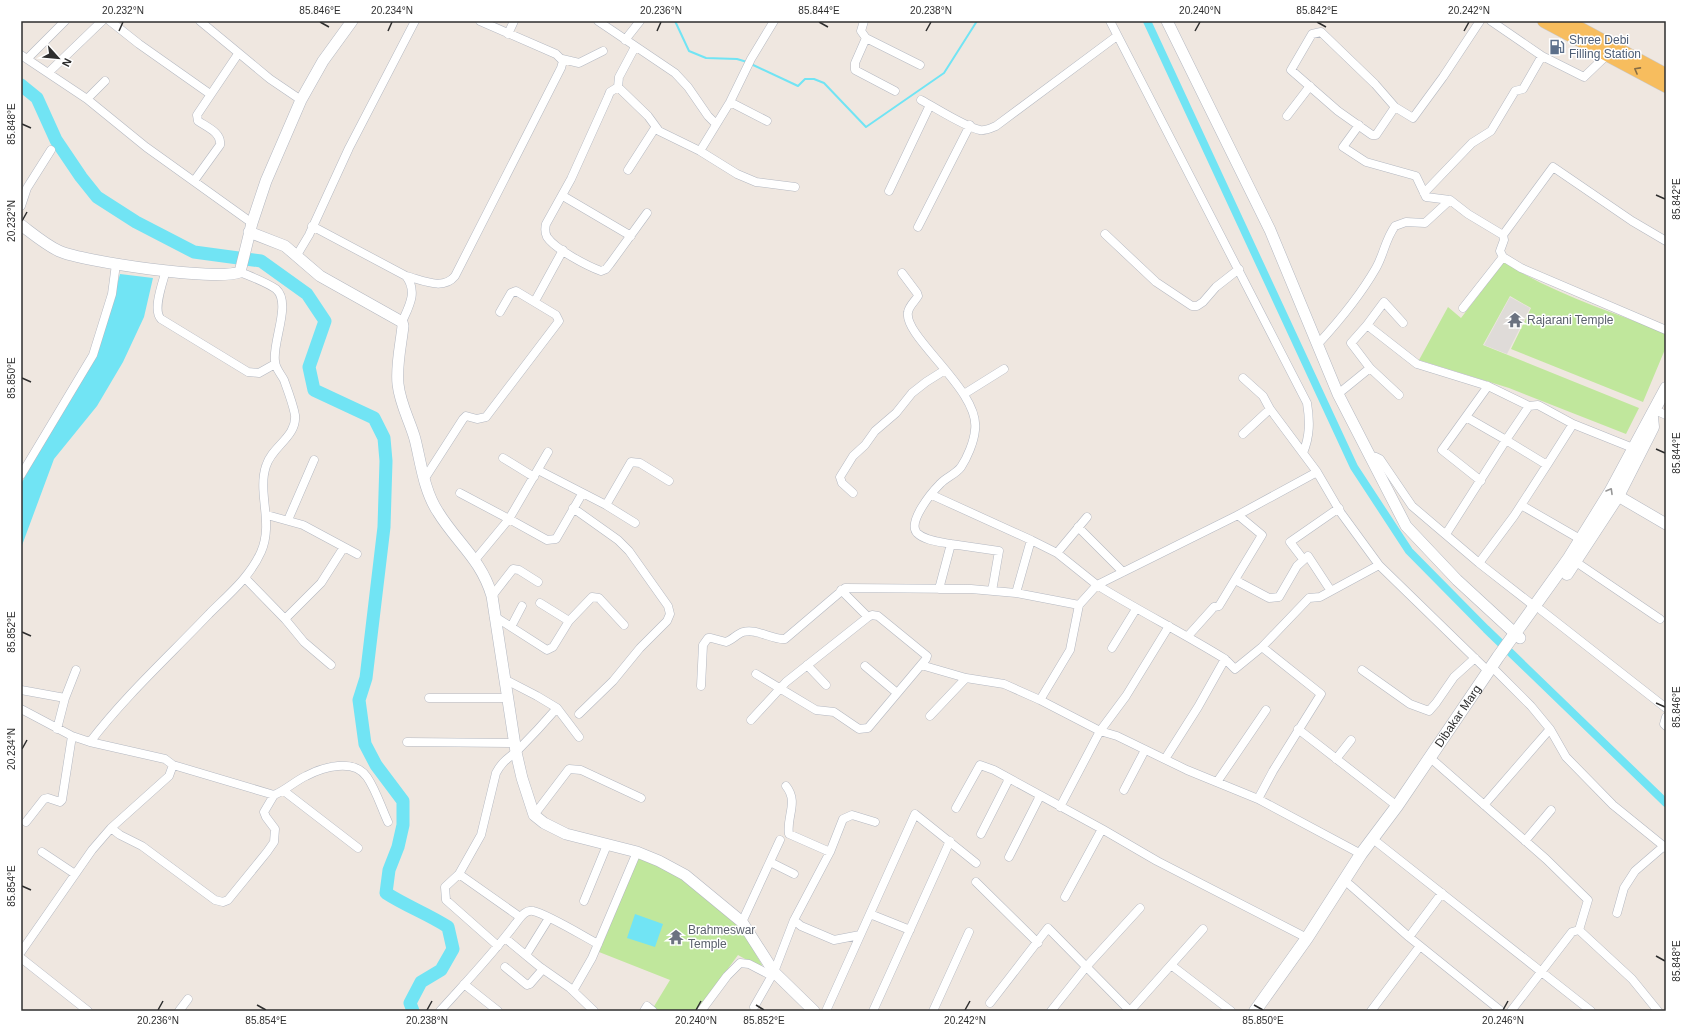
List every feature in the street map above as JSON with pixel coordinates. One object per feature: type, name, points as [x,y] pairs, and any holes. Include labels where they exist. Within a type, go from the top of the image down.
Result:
[{"type":"main road","points":[[1544,21],[1666,86]]},
{"type":"main road","points":[[1566,21],[1666,75]]},
{"type":"main road","name":"Dibakar Marg","points":[[1538,608],[1610,492],[1666,388]]},
{"type":"main road","name":"Dibakar Marg","points":[[1265,1011],[1350,885],[1370,849],[1397,806],[1501,658],[1538,608],[1576,562],[1618,496],[1649,435],[1652,427],[1653,413]]},
{"type":"main road","name":"Dibakar Marg","points":[[1255,1011],[1370,849],[1435,762],[1492,671]]},
{"type":"street","points":[[65,21],[24,57],[87,99],[146,147],[194,181],[249,233],[285,246],[320,276],[402,322]]},
{"type":"street","points":[[48,73],[102,21]]},
{"type":"street","points":[[110,21],[139,44],[210,94]]},
{"type":"street","points":[[200,21],[238,54],[270,79],[301,100]]},
{"type":"street","points":[[242,270],[249,233],[266,181],[301,100],[323,61],[352,21]]},
{"type":"street","points":[[297,255],[349,148],[415,21]]},
{"type":"street","points":[[480,21],[556,54],[562,59],[579,63],[603,51]]},
{"type":"street","points":[[508,34],[514,21]]},
{"type":"street","points":[[598,21],[635,47],[666,65],[682,79],[708,116],[716,124]]},
{"type":"street","points":[[625,40],[640,21]]},
{"type":"street","points":[[700,151],[730,102],[751,59],[774,21]]},
{"type":"street","points":[[864,21],[861,31],[866,38],[920,65]]},
{"type":"street","points":[[1110,21],[1307,403],[1310,418],[1309,440],[1303,453]]},
{"type":"street","points":[[1167,21],[1270,230],[1338,394],[1406,526],[1515,639]]},
{"type":"street","points":[[1395,107],[1376,135],[1372,135],[1338,111],[1291,70],[1312,34],[1321,32],[1375,84],[1395,107],[1413,118],[1443,78],[1480,21]]},
{"type":"street","points":[[1491,21],[1542,56],[1584,77],[1608,54]]},
{"type":"street","points":[[921,100],[981,130],[989,129],[996,126],[1117,36]]},
{"type":"street","points":[[866,38],[855,63],[855,70],[895,91]]},
{"type":"street","points":[[618,87],[619,77],[635,47]]},
{"type":"street","points":[[194,181],[220,145],[218,135],[196,118],[210,94],[238,54]]},
{"type":"street","points":[[1424,193],[1472,143],[1491,131],[1515,91],[1523,89],[1542,56]]},
{"type":"street","points":[[312,226],[406,276],[439,284],[446,284],[455,276],[561,68],[562,59]]},
{"type":"street","points":[[87,99],[105,81]]},
{"type":"street","points":[[1287,116],[1310,86]]},
{"type":"street","points":[[618,87],[648,116],[655,128],[659,131],[700,151],[737,174],[756,182],[795,187]]},
{"type":"street","points":[[618,87],[610,92],[563,196],[545,229],[547,236],[563,250],[601,271],[606,269],[610,264],[647,213]]},
{"type":"street","points":[[730,102],[767,121]]},
{"type":"street","points":[[889,190],[930,105]]},
{"type":"street","points":[[918,228],[970,125]]},
{"type":"street","points":[[1359,126],[1343,147],[1366,162],[1416,176],[1426,197],[1450,200],[1504,236]]},
{"type":"street","points":[[628,170],[655,128]]},
{"type":"street","points":[[21,206],[27,188],[51,150]]},
{"type":"street","points":[[1666,241],[1632,221],[1553,167],[1504,236],[1500,251],[1503,257],[1521,268],[1666,330]]},
{"type":"street","points":[[563,196],[631,236]]},
{"type":"street","points":[[1318,344],[1348,312],[1376,268],[1383,249],[1395,226],[1406,222],[1425,223],[1450,200]]},
{"type":"street","points":[[21,225],[59,251],[91,259],[209,275],[229,275],[242,270],[277,290],[282,297],[284,308],[274,353],[275,364],[283,380],[295,415],[291,434],[276,449],[266,466],[263,478],[267,515],[266,538],[261,552],[245,578],[155,670],[100,729],[90,742]]},
{"type":"street","points":[[1105,234],[1156,282],[1192,306],[1197,306],[1203,302],[1216,287],[1239,269]]},
{"type":"street","points":[[535,300],[563,250]]},
{"type":"street","points":[[1463,308],[1503,257]]},
{"type":"street","points":[[21,476],[93,355],[112,294],[119,264]]},
{"type":"street","points":[[163,269],[157,305],[157,311],[161,319],[248,372],[259,373],[275,364]]},
{"type":"street","points":[[902,273],[918,296],[908,312],[911,324],[915,332],[964,394],[974,415],[975,432],[960,468],[940,483],[915,519],[914,525],[916,532],[930,539],[951,544],[999,551],[992,591]]},
{"type":"street","points":[[406,276],[413,291],[402,322],[403,326],[398,364],[398,384],[402,404],[437,511],[483,572],[492,596],[515,747],[522,778],[534,815],[544,823],[566,834],[607,846],[637,852],[659,861],[685,875],[742,922],[773,974],[814,1011]]},
{"type":"street","points":[[425,478],[463,419],[466,416],[477,419],[486,417],[559,321],[556,315],[535,300],[520,292],[513,291],[500,312]]},
{"type":"street","points":[[1399,395],[1370,368],[1351,343],[1384,302],[1403,323]]},
{"type":"street","points":[[1367,325],[1417,364],[1488,386],[1529,406],[1538,406],[1573,424],[1633,448]]},
{"type":"street","points":[[1338,394],[1370,368]]},
{"type":"street","points":[[964,394],[1004,369]]},
{"type":"street","points":[[853,493],[842,484],[840,477],[853,456],[865,445],[875,431],[896,413],[912,394],[926,382],[945,370]]},
{"type":"street","points":[[1243,378],[1264,396],[1270,409],[1317,472],[1339,508],[1379,565],[1475,658],[1531,706],[1550,729],[1566,757],[1613,805],[1665,848],[1635,871],[1624,888],[1618,912]]},
{"type":"street","points":[[1481,481],[1442,450],[1488,386]]},
{"type":"street","points":[[1446,534],[1529,406]]},
{"type":"street","points":[[1243,434],[1270,409]]},
{"type":"street","points":[[1653,413],[1666,415]]},
{"type":"street","points":[[1466,417],[1547,465]]},
{"type":"street","points":[[1479,563],[1521,505],[1573,424]]},
{"type":"street","points":[[475,560],[509,519],[548,452]]},
{"type":"street","points":[[1369,456],[1378,458],[1412,506],[1479,563],[1666,708]]},
{"type":"street","points":[[502,458],[606,505],[635,523]]},
{"type":"street","points":[[288,520],[314,460]]},
{"type":"street","points":[[606,505],[631,462],[640,463],[669,481]]},
{"type":"street","points":[[1040,700],[1070,650],[1079,605],[1097,585],[1238,515],[1317,472]]},
{"type":"street","points":[[460,493],[552,541],[556,539],[582,494]]},
{"type":"street","points":[[932,495],[1057,553],[1097,585],[1136,609],[1188,636],[1225,659],[1235,669],[1262,647],[1309,598],[1320,597],[1379,565]]},
{"type":"street","points":[[1618,496],[1666,524]]},
{"type":"street","points":[[1521,505],[1580,539]]},
{"type":"street","points":[[573,508],[618,540],[629,551],[668,606],[670,614],[667,621],[640,648],[613,682],[579,714]]},
{"type":"street","points":[[1303,559],[1290,542],[1339,508]]},
{"type":"street","points":[[267,515],[303,525],[357,554]]},
{"type":"street","points":[[1188,636],[1214,607],[1219,606],[1262,535],[1238,515]]},
{"type":"street","points":[[1057,553],[1087,517]]},
{"type":"street","points":[[1078,527],[1123,572]]},
{"type":"street","points":[[1016,593],[1031,540]]},
{"type":"street","points":[[939,589],[951,544]]},
{"type":"street","points":[[285,619],[321,584],[344,547]]},
{"type":"street","points":[[1234,580],[1269,598],[1274,599],[1278,597],[1297,566],[1308,556],[1331,591]]},
{"type":"street","points":[[1576,562],[1660,619]]},
{"type":"street","points":[[492,596],[513,569],[519,570],[538,582]]},
{"type":"street","points":[[245,578],[285,619],[304,642],[331,665]]},
{"type":"street","points":[[701,686],[703,645],[708,638],[726,642],[744,632],[752,631],[785,639],[841,590],[848,588],[992,591],[1016,593],[1079,605]]},
{"type":"street","points":[[841,590],[868,617]]},
{"type":"street","points":[[494,616],[547,650],[553,647],[569,621],[588,600],[595,596],[599,598],[624,625]]},
{"type":"street","points":[[540,603],[569,621]]},
{"type":"street","points":[[510,627],[522,606]]},
{"type":"street","points":[[1112,648],[1136,609]]},
{"type":"street","points":[[751,720],[780,689],[807,665],[872,615],[878,616],[925,654],[926,659],[868,728],[864,730],[839,714],[816,710],[780,689],[756,674]]},
{"type":"street","points":[[1060,807],[1100,731],[1126,696],[1169,626]]},
{"type":"street","points":[[1258,799],[1298,730],[1321,694],[1262,647]]},
{"type":"street","points":[[1362,670],[1410,704],[1429,711],[1454,677],[1475,658]]},
{"type":"street","points":[[1165,759],[1198,707],[1225,659]]},
{"type":"street","points":[[807,665],[826,685]]},
{"type":"street","points":[[921,665],[966,678],[1004,684],[1040,700],[1100,731],[1117,736],[1165,759],[1370,849],[1442,893],[1591,1011]]},
{"type":"street","points":[[866,666],[897,693]]},
{"type":"street","points":[[57,729],[65,698],[76,670]]},
{"type":"street","points":[[930,716],[966,678]]},
{"type":"street","points":[[504,679],[557,708],[579,737]]},
{"type":"street","points":[[21,690],[65,698]]},
{"type":"street","points":[[429,698],[507,698]]},
{"type":"street","points":[[498,946],[446,900],[445,887],[459,874],[481,835],[496,773],[515,747],[557,708]]},
{"type":"street","points":[[21,709],[72,736],[90,742],[165,759],[173,766],[274,795]]},
{"type":"street","points":[[1217,782],[1266,710]]},
{"type":"street","points":[[1666,717],[1664,724],[1666,726]]},
{"type":"street","points":[[1484,805],[1550,729]]},
{"type":"street","points":[[1298,730],[1397,806]]},
{"type":"street","points":[[26,822],[44,799],[48,798],[60,802],[62,800],[72,736]]},
{"type":"street","points":[[1336,759],[1351,740]]},
{"type":"street","points":[[407,742],[515,747]]},
{"type":"street","points":[[1124,790],[1145,750]]},
{"type":"street","points":[[1435,762],[1525,840],[1588,900],[1579,930]]},
{"type":"street","points":[[956,808],[980,765],[1102,829],[1157,861],[1307,938]]},
{"type":"street","points":[[21,952],[92,850],[111,828],[168,776],[173,766]]},
{"type":"street","points":[[111,828],[120,835],[142,846],[215,900],[223,902],[228,900],[274,842],[275,829],[264,812],[274,795],[308,775],[329,768],[344,766],[355,767],[367,777],[388,822]]},
{"type":"street","points":[[534,815],[569,768],[581,770],[640,798]]},
{"type":"street","points":[[981,834],[1009,779]]},
{"type":"street","points":[[786,786],[791,791],[793,800],[787,826],[789,834],[830,852]]},
{"type":"street","points":[[284,790],[358,848]]},
{"type":"street","points":[[1009,857],[1040,796]]},
{"type":"street","points":[[1525,840],[1551,810]]},
{"type":"street","points":[[826,1011],[915,814],[976,863]]},
{"type":"street","points":[[754,1007],[773,974],[794,920],[830,852],[840,824],[847,816],[852,815],[875,822]]},
{"type":"street","points":[[1066,897],[1102,829]]},
{"type":"street","points":[[742,922],[780,840]]},
{"type":"street","points":[[873,1011],[950,841]]},
{"type":"street","points":[[584,901],[607,846]]},
{"type":"street","points":[[42,852],[75,874]]},
{"type":"street","points":[[573,991],[592,958],[637,852]]},
{"type":"street","points":[[770,862],[794,874]]},
{"type":"street","points":[[459,874],[520,917]]},
{"type":"street","points":[[976,882],[1038,943]]},
{"type":"street","points":[[1350,885],[1490,1008],[1501,1011]]},
{"type":"street","points":[[1409,937],[1442,893]]},
{"type":"street","points":[[1052,1011],[1086,967],[1140,908]]},
{"type":"street","points":[[440,1011],[505,938],[520,917],[528,911],[533,911],[549,918],[598,944]]},
{"type":"street","points":[[870,914],[910,930]]},
{"type":"street","points":[[526,955],[549,918]]},
{"type":"street","points":[[794,920],[801,926],[834,940],[860,935]]},
{"type":"street","points":[[990,1003],[1038,943],[1048,928],[1130,1011],[1203,929]]},
{"type":"street","points":[[1511,1011],[1572,932],[1579,930]]},
{"type":"street","points":[[1579,930],[1632,979],[1658,1011]]},
{"type":"street","points":[[933,1011],[969,932]]},
{"type":"street","points":[[505,938],[573,991],[593,1011]]},
{"type":"street","points":[[1371,1011],[1420,946]]},
{"type":"street","points":[[21,958],[88,1011]]},
{"type":"street","points":[[701,1011],[726,976],[740,963],[749,964],[773,974]]},
{"type":"street","points":[[1171,965],[1231,1011]]},
{"type":"street","points":[[504,967],[527,985],[530,984],[543,969]]},
{"type":"street","points":[[464,984],[498,1011]]},
{"type":"street","points":[[179,1011],[188,999]]},
{"type":"street","points":[[644,1011],[647,1006],[653,1011]]},
{"type":"green space","points":[[1504,262],[1542,284],[1604,310],[1666,333],[1666,347],[1643,402],[1511,349],[1531,308],[1510,296],[1483,345],[1639,408],[1626,434],[1509,388],[1419,360],[1448,307],[1461,318]]},
{"type":"green space","name":"Brahmeswar Temple","points":[[639,856],[675,872],[739,925],[762,965],[761,968],[738,955],[697,1011],[658,1011],[653,1008],[670,980],[599,952]]},
{"type":"shaded area","points":[[1510,297],[1530,308],[1507,354],[1484,345]]},
{"type":"water","points":[[120,274],[153,278],[144,317],[123,362],[97,406],[54,459],[21,548],[21,484],[44,442],[97,356]]},
{"type":"water","points":[[635,914],[663,924],[655,947],[627,938]]},
{"type":"waterway","points":[[675,21],[689,51],[706,58],[737,59],[747,62]]},
{"type":"waterway","points":[[751,64],[798,86],[805,79],[814,79],[824,83],[866,127],[944,73],[977,21]]},
{"type":"waterway","points":[[1147,21],[1354,467],[1409,551],[1486,629],[1666,803]]},
{"type":"waterway","points":[[21,85],[37,98],[56,140],[81,177],[97,197],[136,222],[194,252],[261,261],[307,294],[325,321],[309,367],[314,390],[374,418],[384,438],[386,461],[384,527],[366,678],[359,700],[365,744],[376,765],[403,801],[403,825],[398,847],[389,870],[386,893],[448,927],[453,949],[441,970],[421,982],[410,1003],[413,1011]]},
{"type":"place","name":"Shree Debi Filling Station","points":[[1557,47]]},
{"type":"place","name":"Rajarani Temple","points":[[1515,320]]},
{"type":"place","name":"Brahmeswar Temple","points":[[676,937]]}]
